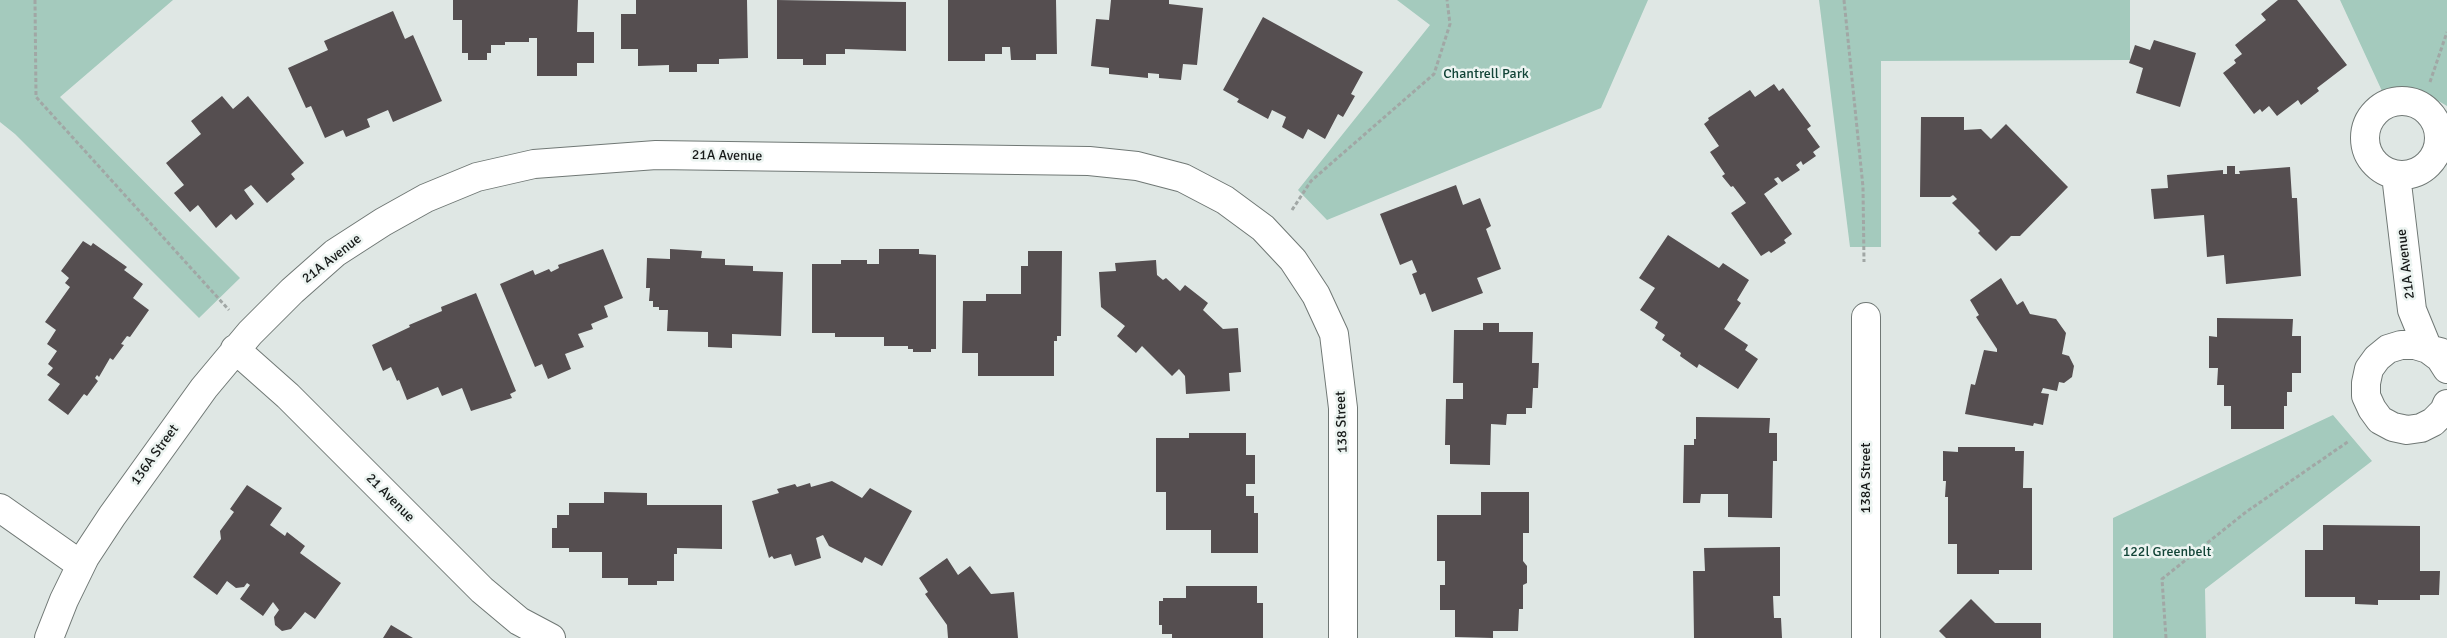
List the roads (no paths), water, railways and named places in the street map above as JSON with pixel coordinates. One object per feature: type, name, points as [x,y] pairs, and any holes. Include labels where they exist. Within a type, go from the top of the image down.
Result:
[{"type":"street","name":"21A Avenue","points":[[235,349],[292,291],[335,253],[383,222],[426,198],[478,177],[534,164],[656,155],[1090,161],[1137,166],[1183,178],[1225,200],[1263,228]]},
{"type":"street","name":"21A Avenue","points":[[2396,175],[2412,310],[2447,369]]},
{"type":"street","name":"138 Street","points":[[1263,228],[1293,260],[1316,295],[1334,334],[1343,408],[1343,638]]},
{"type":"street","name":"138A Street","points":[[1866,317],[1866,638]]},
{"type":"street","points":[[2438,352],[2415,345],[2401,345],[2388,349],[2377,358],[2369,369],[2366,396],[2380,420],[2393,427],[2407,430],[2421,428],[2434,422],[2444,411],[2447,404]]},
{"type":"street","name":"136A Street","points":[[49,638],[64,600],[81,565],[112,516],[204,388],[235,349]]},
{"type":"street","name":"21 Avenue","points":[[235,349],[288,396],[482,590],[519,621],[550,638]]},
{"type":"street","points":[[0,508],[81,565]]},
{"type":"park label","name":"Chantrell Park","points":[[1486,74]]},
{"type":"park label","name":"122l Greenbelt","points":[[2167,552]]}]
